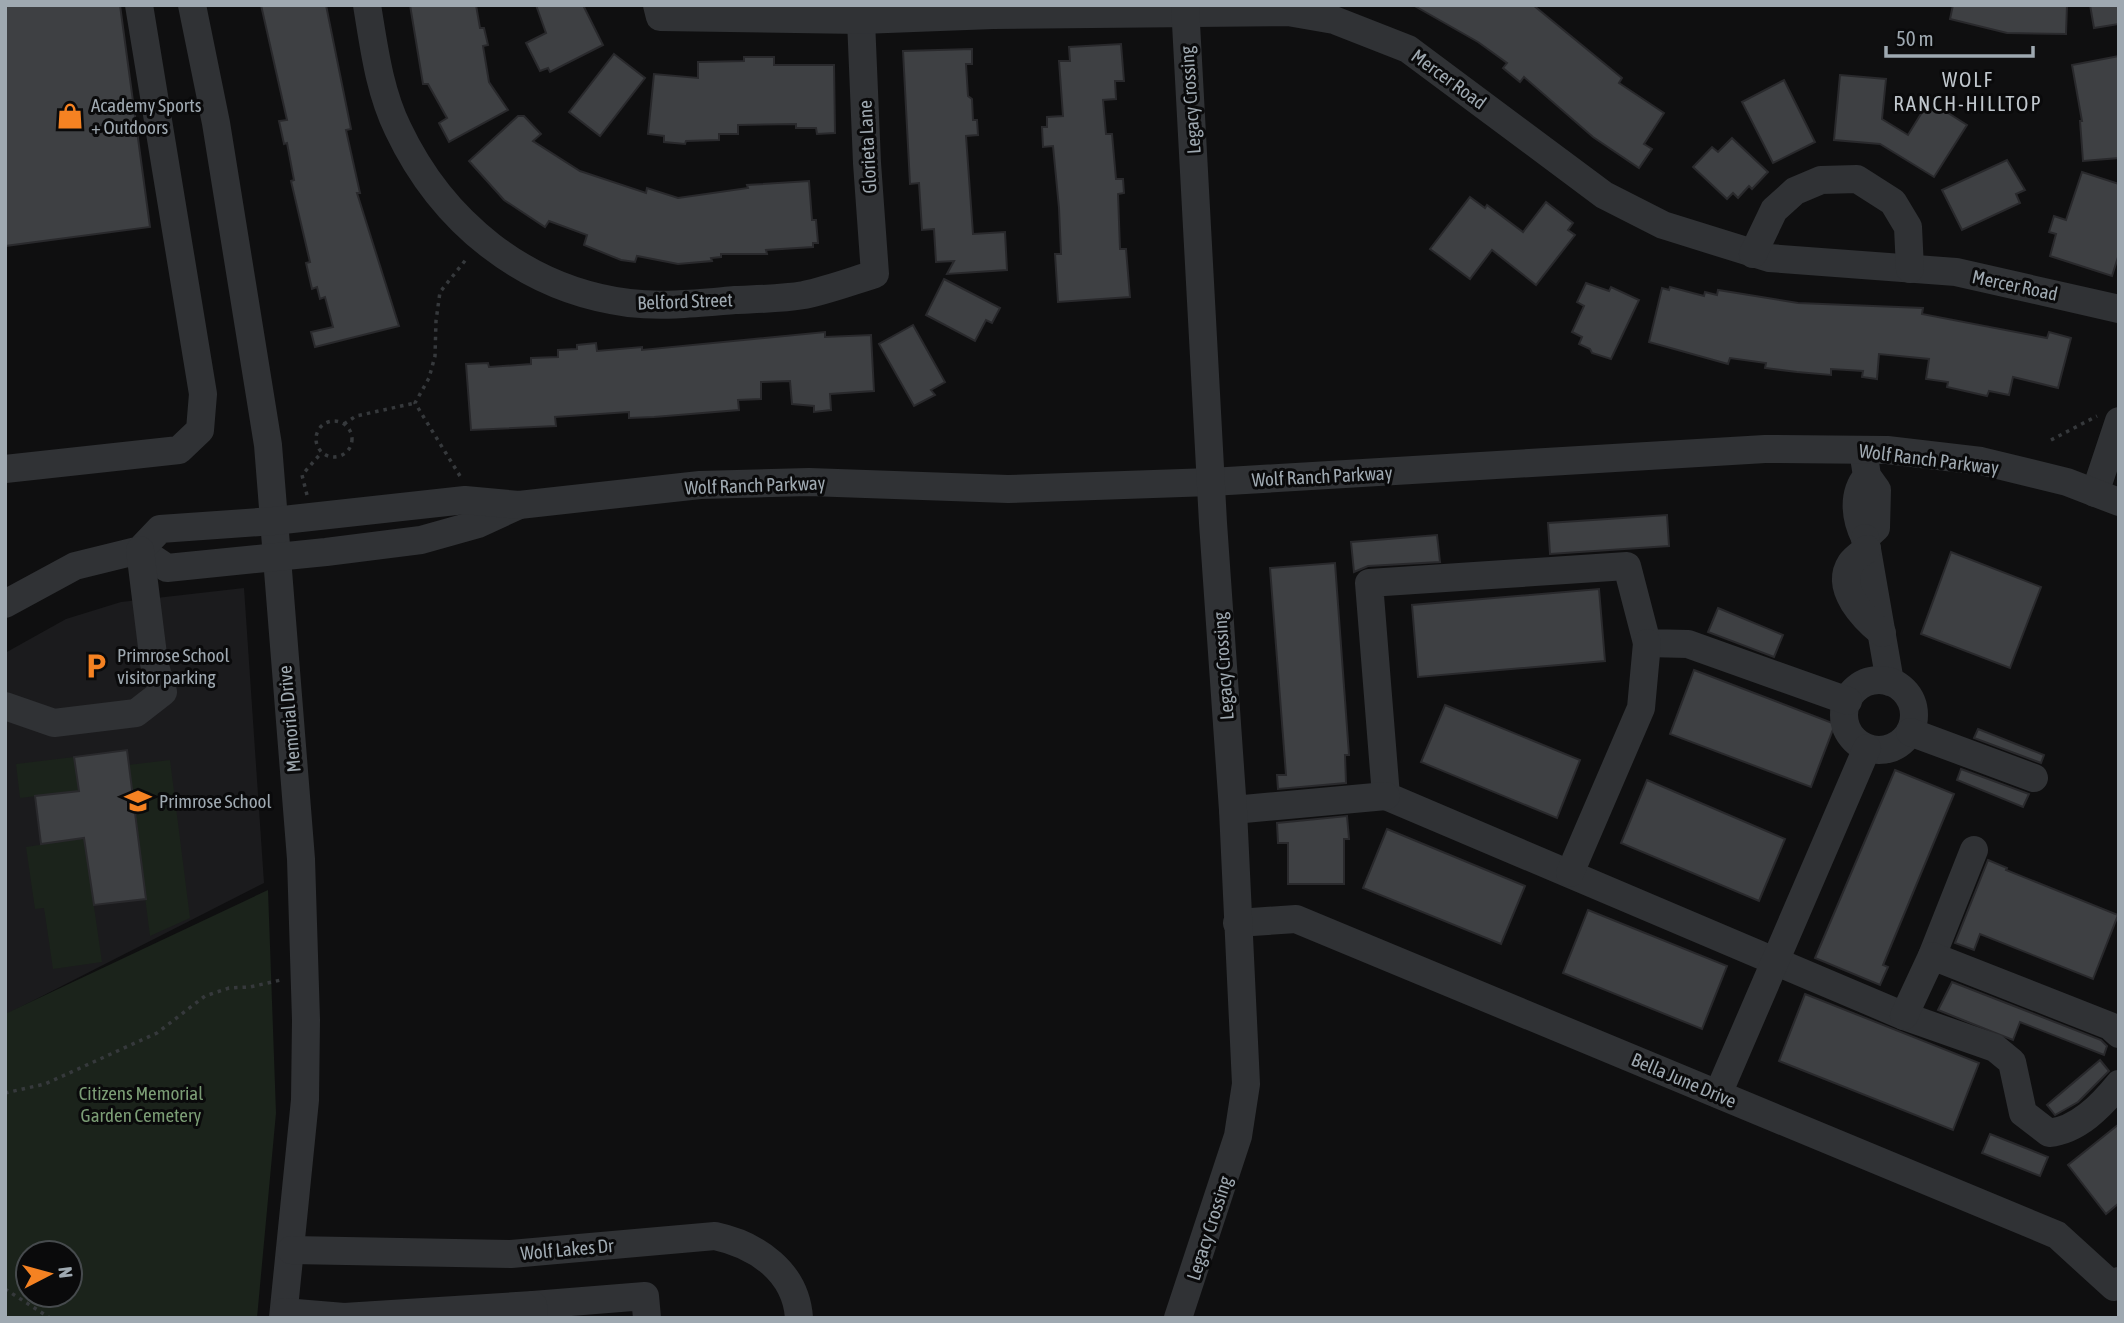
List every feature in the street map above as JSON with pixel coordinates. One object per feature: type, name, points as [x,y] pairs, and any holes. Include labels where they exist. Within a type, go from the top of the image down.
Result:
[{"type":"street","points":[[5,469],[178,450],[200,430],[203,394],[139,5]]},
{"type":"street","name":"Memorial Drive","points":[[192,5],[216,123],[268,444],[302,859],[305,1100],[284,1315]]},
{"type":"street","name":"Belford Street","points":[[367,5],[380,78],[397,127],[428,183],[468,229],[518,267],[577,292],[628,303],[676,306],[803,295],[875,274]]},
{"type":"street","name":"Mercer Road","points":[[657,5],[660,17],[861,20],[1184,9],[1288,12],[1334,20],[1408,49],[1604,195],[1663,225],[1769,258],[1956,272],[2119,309]]},
{"type":"street","name":"Legacy Crossing","points":[[1178,1318],[1238,1136],[1246,1084],[1233,810],[1184,9]]},
{"type":"street","name":"Glorieta Lane","points":[[861,20],[875,274]]},
{"type":"street","points":[[1753,254],[1774,210],[1795,191],[1821,180],[1857,179],[1893,202],[1908,227],[1910,269]]},
{"type":"street","points":[[2107,497],[2109,418]]},
{"type":"street","name":"Wolf Ranch Parkway","points":[[5,604],[75,566],[140,550],[160,529],[274,521],[465,500],[519,505],[700,485],[809,482],[1008,489],[1211,482],[1765,449],[1865,463],[1981,461],[2067,482],[2107,497]]},
{"type":"street","points":[[1865,463],[1858,488],[1858,522],[1866,543],[1890,682]]},
{"type":"street","name":"Wolf Ranch Parkway","points":[[140,550],[167,568],[421,540],[478,524],[519,505]]},
{"type":"street","points":[[5,706],[54,723],[136,713],[163,692],[153,663],[140,550]]},
{"type":"street","points":[[1387,796],[1369,583],[1627,566],[1647,643],[1641,708],[1570,873]]},
{"type":"street","points":[[1647,643],[1688,644],[1848,701]]},
{"type":"street","points":[[1890,682],[1909,697],[1913,708],[1910,732],[1893,747],[1882,750],[1867,748],[1852,738],[1847,729],[1844,718],[1848,701],[1857,688],[1867,683],[1890,682]]},
{"type":"street","points":[[1910,732],[2034,778]]},
{"type":"street","points":[[1718,1094],[1867,748]]},
{"type":"street","points":[[1233,810],[1387,796],[1904,1016],[1995,1048],[2012,1062],[2023,1113],[2033,1124],[2049,1133],[2065,1132],[2081,1122],[2119,1084]]},
{"type":"street","points":[[1904,1016],[1932,956],[1974,850]]},
{"type":"street","name":"Bella June Drive","points":[[1237,923],[1296,919],[2057,1235],[2116,1284]]},
{"type":"street","points":[[1932,956],[2110,1026],[2119,1034]]},
{"type":"street","name":"Wolf Lakes Dr","points":[[291,1250],[511,1254],[715,1236],[738,1241],[791,1282],[799,1318]]},
{"type":"street","points":[[284,1315],[344,1318],[534,1311],[645,1296],[647,1318]]},
{"type":"path","points":[[344,425],[356,416],[415,403],[429,378],[435,356],[440,292],[470,256]]},
{"type":"path","points":[[415,403],[460,476]]},
{"type":"path","points":[[2051,440],[2109,418]]},
{"type":"path","points":[[328,422],[344,425],[352,436],[348,452],[338,457],[323,452],[317,442],[319,430],[328,422]]},
{"type":"path","points":[[308,500],[303,475],[323,452]]},
{"type":"path","points":[[5,1093],[45,1084],[157,1033],[205,996],[229,988],[305,978]]},
{"type":"path","points":[[5,1289],[50,1318]]},
{"type":"shaded area","name":"Primrose School","points":[[244,588],[264,883],[5,1015],[5,653],[66,619],[121,602]]},
{"type":"green space","points":[[74,757],[79,791],[20,798],[16,764]]},
{"type":"green space","points":[[170,760],[190,918],[150,936],[128,765]]},
{"type":"green space","points":[[84,838],[102,962],[53,969],[44,908],[35,909],[26,847]]},
{"type":"green space","name":"Citizens Memorial Garden Cemetery","points":[[268,890],[276,1113],[257,1318],[5,1318],[5,1014]]},
{"type":"building","name":"Academy Sports + Outdoors","points":[[5,5],[120,5],[150,227],[5,246]]},
{"type":"building","points":[[261,5],[326,5],[351,129],[346,130],[360,193],[357,193],[399,326],[315,347],[311,332],[333,327],[325,297],[320,299],[317,287],[312,289],[306,263],[310,262],[291,181],[294,180],[287,143],[284,144],[279,121],[287,120]]},
{"type":"building","points":[[410,5],[476,5],[480,28],[484,28],[488,45],[483,46],[489,82],[508,110],[449,142],[439,123],[447,118],[428,84],[423,84]]},
{"type":"building","points":[[536,5],[583,5],[603,45],[550,72],[548,68],[540,71],[526,43],[546,33]]},
{"type":"building","points":[[1413,5],[1533,5],[1622,78],[1619,83],[1664,113],[1644,144],[1652,149],[1639,168],[1593,137],[1524,77],[1520,82],[1503,68],[1507,63],[1478,42]]},
{"type":"building","points":[[1953,5],[2067,5],[2066,34],[2007,33],[1950,19]]},
{"type":"building","points":[[2090,5],[2119,5],[2119,24],[2094,28]]},
{"type":"building","points":[[1121,44],[1124,81],[1115,81],[1116,99],[1103,100],[1106,134],[1112,134],[1116,179],[1123,179],[1124,193],[1118,194],[1120,249],[1126,249],[1130,297],[1058,302],[1055,254],[1061,254],[1059,208],[1053,146],[1043,147],[1042,127],[1047,127],[1047,117],[1063,116],[1059,61],[1070,61],[1069,47]]},
{"type":"building","points":[[972,49],[972,64],[966,64],[968,96],[972,99],[973,120],[977,120],[978,135],[966,136],[973,234],[1005,232],[1007,270],[947,274],[954,261],[936,262],[934,229],[922,230],[919,183],[910,184],[903,51]]},
{"type":"building","points":[[614,54],[645,78],[600,136],[569,112]]},
{"type":"building","points":[[2119,56],[2119,158],[2083,161],[2082,121],[2072,65]]},
{"type":"building","points":[[744,57],[774,57],[774,65],[834,65],[835,133],[817,134],[816,128],[796,128],[796,124],[738,125],[738,134],[719,134],[719,140],[686,141],[685,144],[664,142],[664,136],[648,134],[654,74],[698,78],[698,62],[744,61]]},
{"type":"building","points":[[1840,75],[1886,79],[1882,119],[1908,135],[1929,101],[1967,125],[1934,177],[1880,144],[1834,140]]},
{"type":"building","points":[[1784,80],[1815,142],[1773,163],[1742,102]]},
{"type":"building","points":[[518,116],[524,116],[541,134],[533,141],[580,171],[646,193],[647,188],[678,198],[748,188],[747,185],[809,181],[812,220],[816,220],[818,243],[813,243],[813,247],[766,250],[767,254],[721,254],[721,257],[711,258],[712,261],[678,264],[637,256],[635,262],[621,260],[584,245],[587,235],[549,221],[545,227],[504,200],[469,161]]},
{"type":"building","points":[[1732,138],[1768,172],[1752,189],[1749,186],[1738,198],[1733,193],[1727,199],[1693,167],[1712,147],[1718,152]]},
{"type":"building","points":[[2007,160],[2025,190],[2016,194],[2020,203],[1962,230],[1942,190]]},
{"type":"building","points":[[2082,172],[2119,184],[2119,254],[2112,276],[2050,256],[2056,234],[2049,232],[2054,216],[2066,220]]},
{"type":"building","points":[[1470,197],[1485,208],[1487,205],[1523,232],[1546,202],[1573,223],[1568,230],[1575,235],[1536,285],[1492,250],[1470,279],[1430,249]]},
{"type":"building","points":[[944,279],[1000,308],[992,323],[986,320],[975,341],[926,315]]},
{"type":"building","points":[[1586,283],[1609,291],[1611,287],[1639,300],[1611,359],[1592,353],[1590,349],[1579,344],[1582,337],[1572,332],[1584,306],[1577,302]]},
{"type":"building","points":[[1670,287],[1704,296],[1705,292],[1717,295],[1718,290],[1798,303],[1923,308],[1922,314],[2047,338],[2049,332],[2071,338],[2058,388],[2013,377],[2009,395],[1989,391],[1987,396],[1947,387],[1948,382],[1926,379],[1929,359],[1879,354],[1877,379],[1862,377],[1863,371],[1831,369],[1831,375],[1797,372],[1765,368],[1766,363],[1730,358],[1728,364],[1649,342],[1662,288],[1669,290]]},
{"type":"building","points":[[913,325],[945,382],[931,390],[935,395],[914,406],[879,344]]},
{"type":"building","points":[[825,332],[825,337],[871,335],[874,391],[830,394],[831,410],[814,412],[814,406],[792,404],[790,381],[761,382],[761,399],[738,400],[739,410],[629,418],[629,412],[555,417],[556,426],[471,430],[466,364],[488,363],[489,367],[531,364],[531,358],[558,357],[558,350],[577,349],[577,345],[596,343],[597,351],[642,347],[642,350]]},
{"type":"building","points":[[1667,515],[1669,546],[1550,554],[1548,523]]},
{"type":"building","points":[[1437,535],[1440,562],[1368,566],[1354,572],[1351,542]]},
{"type":"building","points":[[1951,552],[2041,587],[2010,668],[1921,634]]},
{"type":"building","points":[[1335,563],[1349,755],[1345,755],[1346,783],[1278,789],[1277,775],[1286,775],[1270,568]]},
{"type":"building","points":[[1599,589],[1605,661],[1418,677],[1412,605]]},
{"type":"building","points":[[1718,608],[1783,635],[1774,657],[1708,632]]},
{"type":"building","points":[[1694,670],[1835,724],[1811,787],[1670,734]]},
{"type":"building","points":[[1445,705],[1580,760],[1557,818],[1421,762]]},
{"type":"building","points":[[1978,729],[2044,755],[2041,763],[1974,738]]},
{"type":"building","points":[[127,750],[146,899],[94,905],[84,838],[41,844],[35,796],[79,791],[74,757]]},
{"type":"building","points":[[1961,769],[2029,794],[2023,807],[1957,780]]},
{"type":"building","points":[[1895,770],[1954,794],[1883,965],[1888,967],[1880,985],[1815,958]]},
{"type":"building","points":[[1647,780],[1785,839],[1759,901],[1621,843]]},
{"type":"building","points":[[1347,816],[1349,839],[1344,839],[1344,884],[1288,884],[1288,843],[1278,843],[1277,823]]},
{"type":"building","points":[[1387,829],[1525,886],[1501,944],[1363,888]]},
{"type":"building","points":[[1988,860],[2007,868],[2006,870],[2118,915],[2093,979],[1980,934],[1974,950],[1955,943]]},
{"type":"building","points":[[1588,910],[1727,966],[1702,1029],[1563,973]]},
{"type":"building","points":[[1952,982],[2101,1040],[2107,1046],[2104,1055],[2020,1022],[2013,1040],[1938,1010]]},
{"type":"building","points":[[1805,994],[1979,1063],[1953,1130],[1779,1061]]},
{"type":"building","points":[[2100,1060],[2109,1071],[2078,1102],[2055,1115],[2047,1105]]},
{"type":"building","points":[[2119,1124],[2119,1203],[2106,1214],[2068,1165]]},
{"type":"building","points":[[1990,1134],[2048,1157],[2040,1176],[1982,1153]]},
{"type":"place","name":"Academy Sports + Outdoors","points":[[70,116]]},
{"type":"place","name":"Primrose School visitor parking","points":[[96,666]]},
{"type":"place","name":"Primrose School","points":[[138,801]]},
{"type":"district","name":"WOLF RANCH-HILLTOP","points":[[1968,91]]}]
